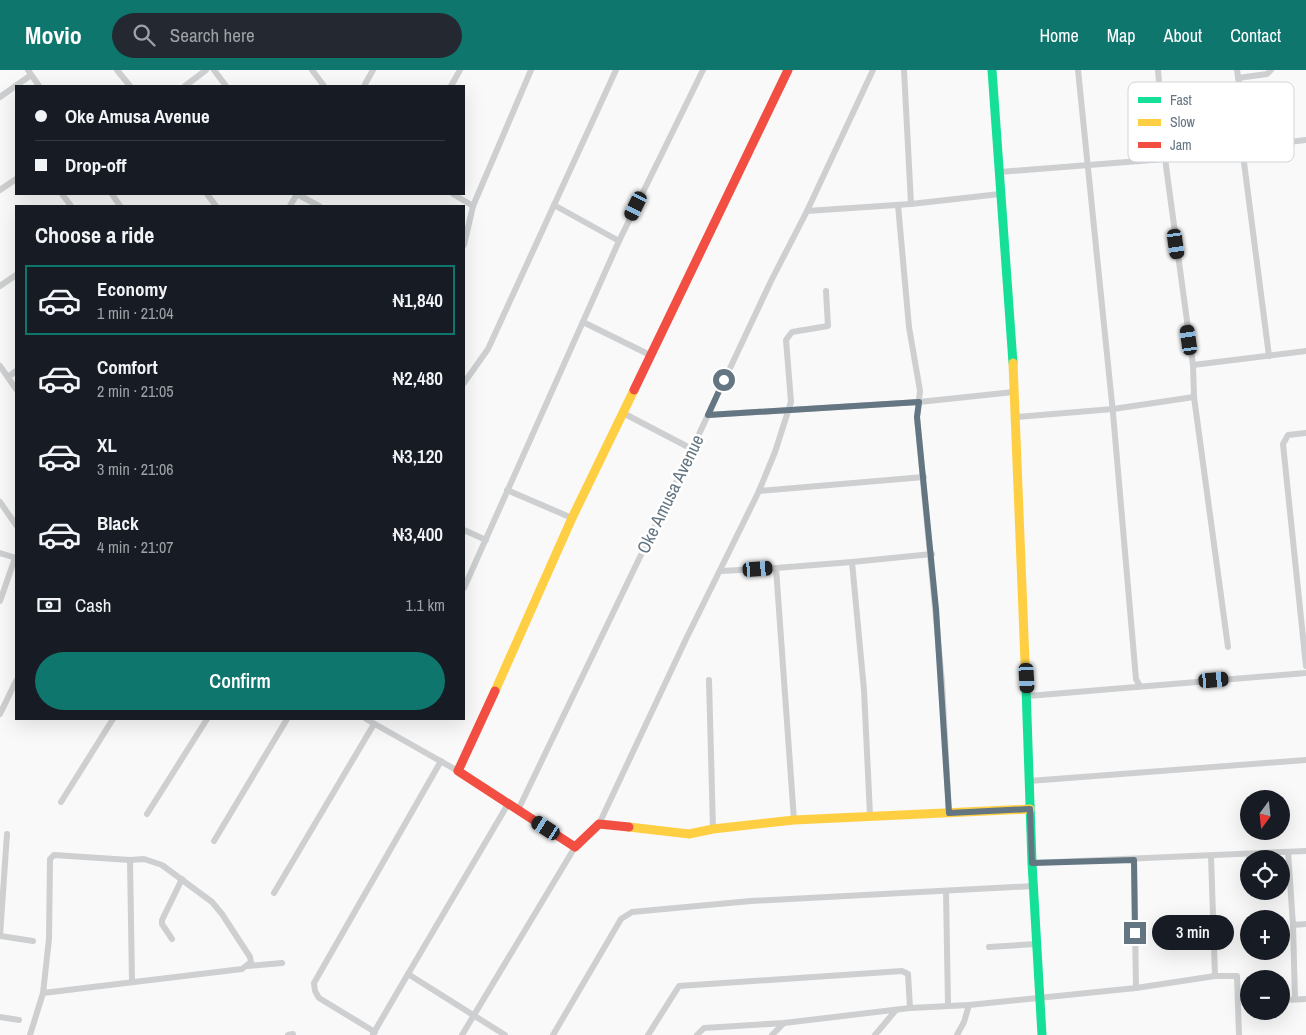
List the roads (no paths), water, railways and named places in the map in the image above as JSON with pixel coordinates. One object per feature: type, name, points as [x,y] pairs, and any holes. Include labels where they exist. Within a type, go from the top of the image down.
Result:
[{"type":"street","points":[[117,70],[129,85]]},
{"type":"street","points":[[186,85],[206,70]]},
{"type":"street","points":[[214,70],[225,85]]},
{"type":"street","points":[[312,70],[323,85]]},
{"type":"street","points":[[365,85],[373,70]]},
{"type":"street","points":[[452,85],[460,70]]},
{"type":"street","points":[[465,241],[473,206],[531,70]]},
{"type":"street","points":[[465,381],[488,349],[616,70]]},
{"type":"street","points":[[465,586],[619,241],[702,70]]},
{"type":"street","points":[[458,771],[531,614],[572,518],[788,70]]},
{"type":"street","name":"Oke Amusa Avenue","points":[[518,810],[873,70]]},
{"type":"street","points":[[904,70],[910,204]]},
{"type":"street","points":[[992,70],[1017,418],[1022,588],[1028,696],[1032,863],[1042,1035]]},
{"type":"street","points":[[1078,70],[1113,409],[1136,679],[1140,686]]},
{"type":"street","points":[[1237,70],[1238,82]]},
{"type":"street","points":[[1238,78],[1267,74],[1271,70]]},
{"type":"street","points":[[0,97],[30,72],[38,85]]},
{"type":"street","points":[[1000,172],[1128,162]]},
{"type":"street","points":[[1165,162],[1193,365],[1194,397],[1228,647]]},
{"type":"street","points":[[1248,162],[1269,356]]},
{"type":"street","points":[[0,190],[15,180]]},
{"type":"street","points":[[807,211],[910,204],[1000,194]]},
{"type":"street","points":[[299,195],[317,205]]},
{"type":"street","points":[[454,195],[473,206]]},
{"type":"street","points":[[554,205],[619,241]]},
{"type":"street","points":[[898,205],[909,327],[920,391],[917,417],[932,554],[942,682],[949,813]]},
{"type":"street","points":[[0,286],[15,276]]},
{"type":"street","points":[[462,1035],[575,847],[599,824],[687,637],[759,491],[790,411],[792,402],[786,340],[792,332],[828,326],[826,291]]},
{"type":"street","points":[[583,322],[650,355]]},
{"type":"street","points":[[1193,365],[1306,351]]},
{"type":"street","points":[[0,366],[15,388]]},
{"type":"street","points":[[8,377],[15,372]]},
{"type":"street","points":[[708,415],[919,402],[1014,392]]},
{"type":"street","points":[[1017,418],[1113,409],[1194,397]]},
{"type":"street","points":[[624,413],[692,449]]},
{"type":"street","points":[[1306,433],[1288,435],[1283,444],[1306,666]]},
{"type":"street","points":[[759,491],[924,478]]},
{"type":"street","points":[[507,490],[572,518]]},
{"type":"street","points":[[0,502],[15,524]]},
{"type":"street","points":[[465,530],[486,540]]},
{"type":"street","points":[[0,552],[15,558]]},
{"type":"street","points":[[721,571],[852,562],[932,554]]},
{"type":"street","points":[[0,601],[15,561]]},
{"type":"street","points":[[852,562],[864,690],[870,815]]},
{"type":"street","points":[[776,568],[794,820]]},
{"type":"street","points":[[1028,696],[1306,673]]},
{"type":"street","points":[[709,680],[713,829]]},
{"type":"street","points":[[0,714],[15,683]]},
{"type":"street","points":[[61,802],[112,720]]},
{"type":"street","points":[[147,814],[206,720]]},
{"type":"street","points":[[214,841],[286,720]]},
{"type":"street","points":[[368,720],[458,771],[575,847]]},
{"type":"street","points":[[274,894],[374,724]]},
{"type":"street","points":[[1029,781],[1306,760]]},
{"type":"street","points":[[441,761],[314,983],[315,991],[319,998],[373,1033],[508,804]]},
{"type":"street","points":[[599,824],[680,834],[794,820],[1030,809]]},
{"type":"street","points":[[7,834],[0,936],[33,941]]},
{"type":"street","points":[[1290,852],[1306,851]]},
{"type":"street","points":[[1032,863],[1240,854]]},
{"type":"street","points":[[30,1035],[43,993],[49,939],[51,857],[80,855],[130,860],[144,859],[156,862],[212,902],[250,957],[251,962],[248,966]]},
{"type":"street","points":[[1211,856],[1216,976]]},
{"type":"street","points":[[130,860],[132,982]]},
{"type":"street","points":[[1134,860],[1136,988]]},
{"type":"street","points":[[172,938],[162,924],[162,920],[182,879]]},
{"type":"street","points":[[1290,881],[1295,999]]},
{"type":"street","points":[[553,1035],[621,919],[632,912],[751,901],[1034,886]]},
{"type":"street","points":[[946,891],[948,1005]]},
{"type":"street","points":[[1293,924],[1306,924]]},
{"type":"street","points":[[989,947],[1036,944]]},
{"type":"street","points":[[43,993],[282,963]]},
{"type":"street","points":[[648,1035],[678,986],[902,971],[908,974],[910,1008]]},
{"type":"street","points":[[408,974],[505,1035]]},
{"type":"street","points":[[697,1035],[704,1028],[784,1023],[910,1008],[948,1005],[968,1006],[1136,988],[1216,976],[1237,976],[1239,1035]]},
{"type":"street","points":[[1290,1000],[1306,999]]},
{"type":"street","points":[[957,1035],[964,1022],[968,1006]]},
{"type":"street","points":[[875,1035],[896,1010]]},
{"type":"street","points":[[0,1017],[19,1020]]},
{"type":"street","points":[[772,1035],[784,1023]]}]
